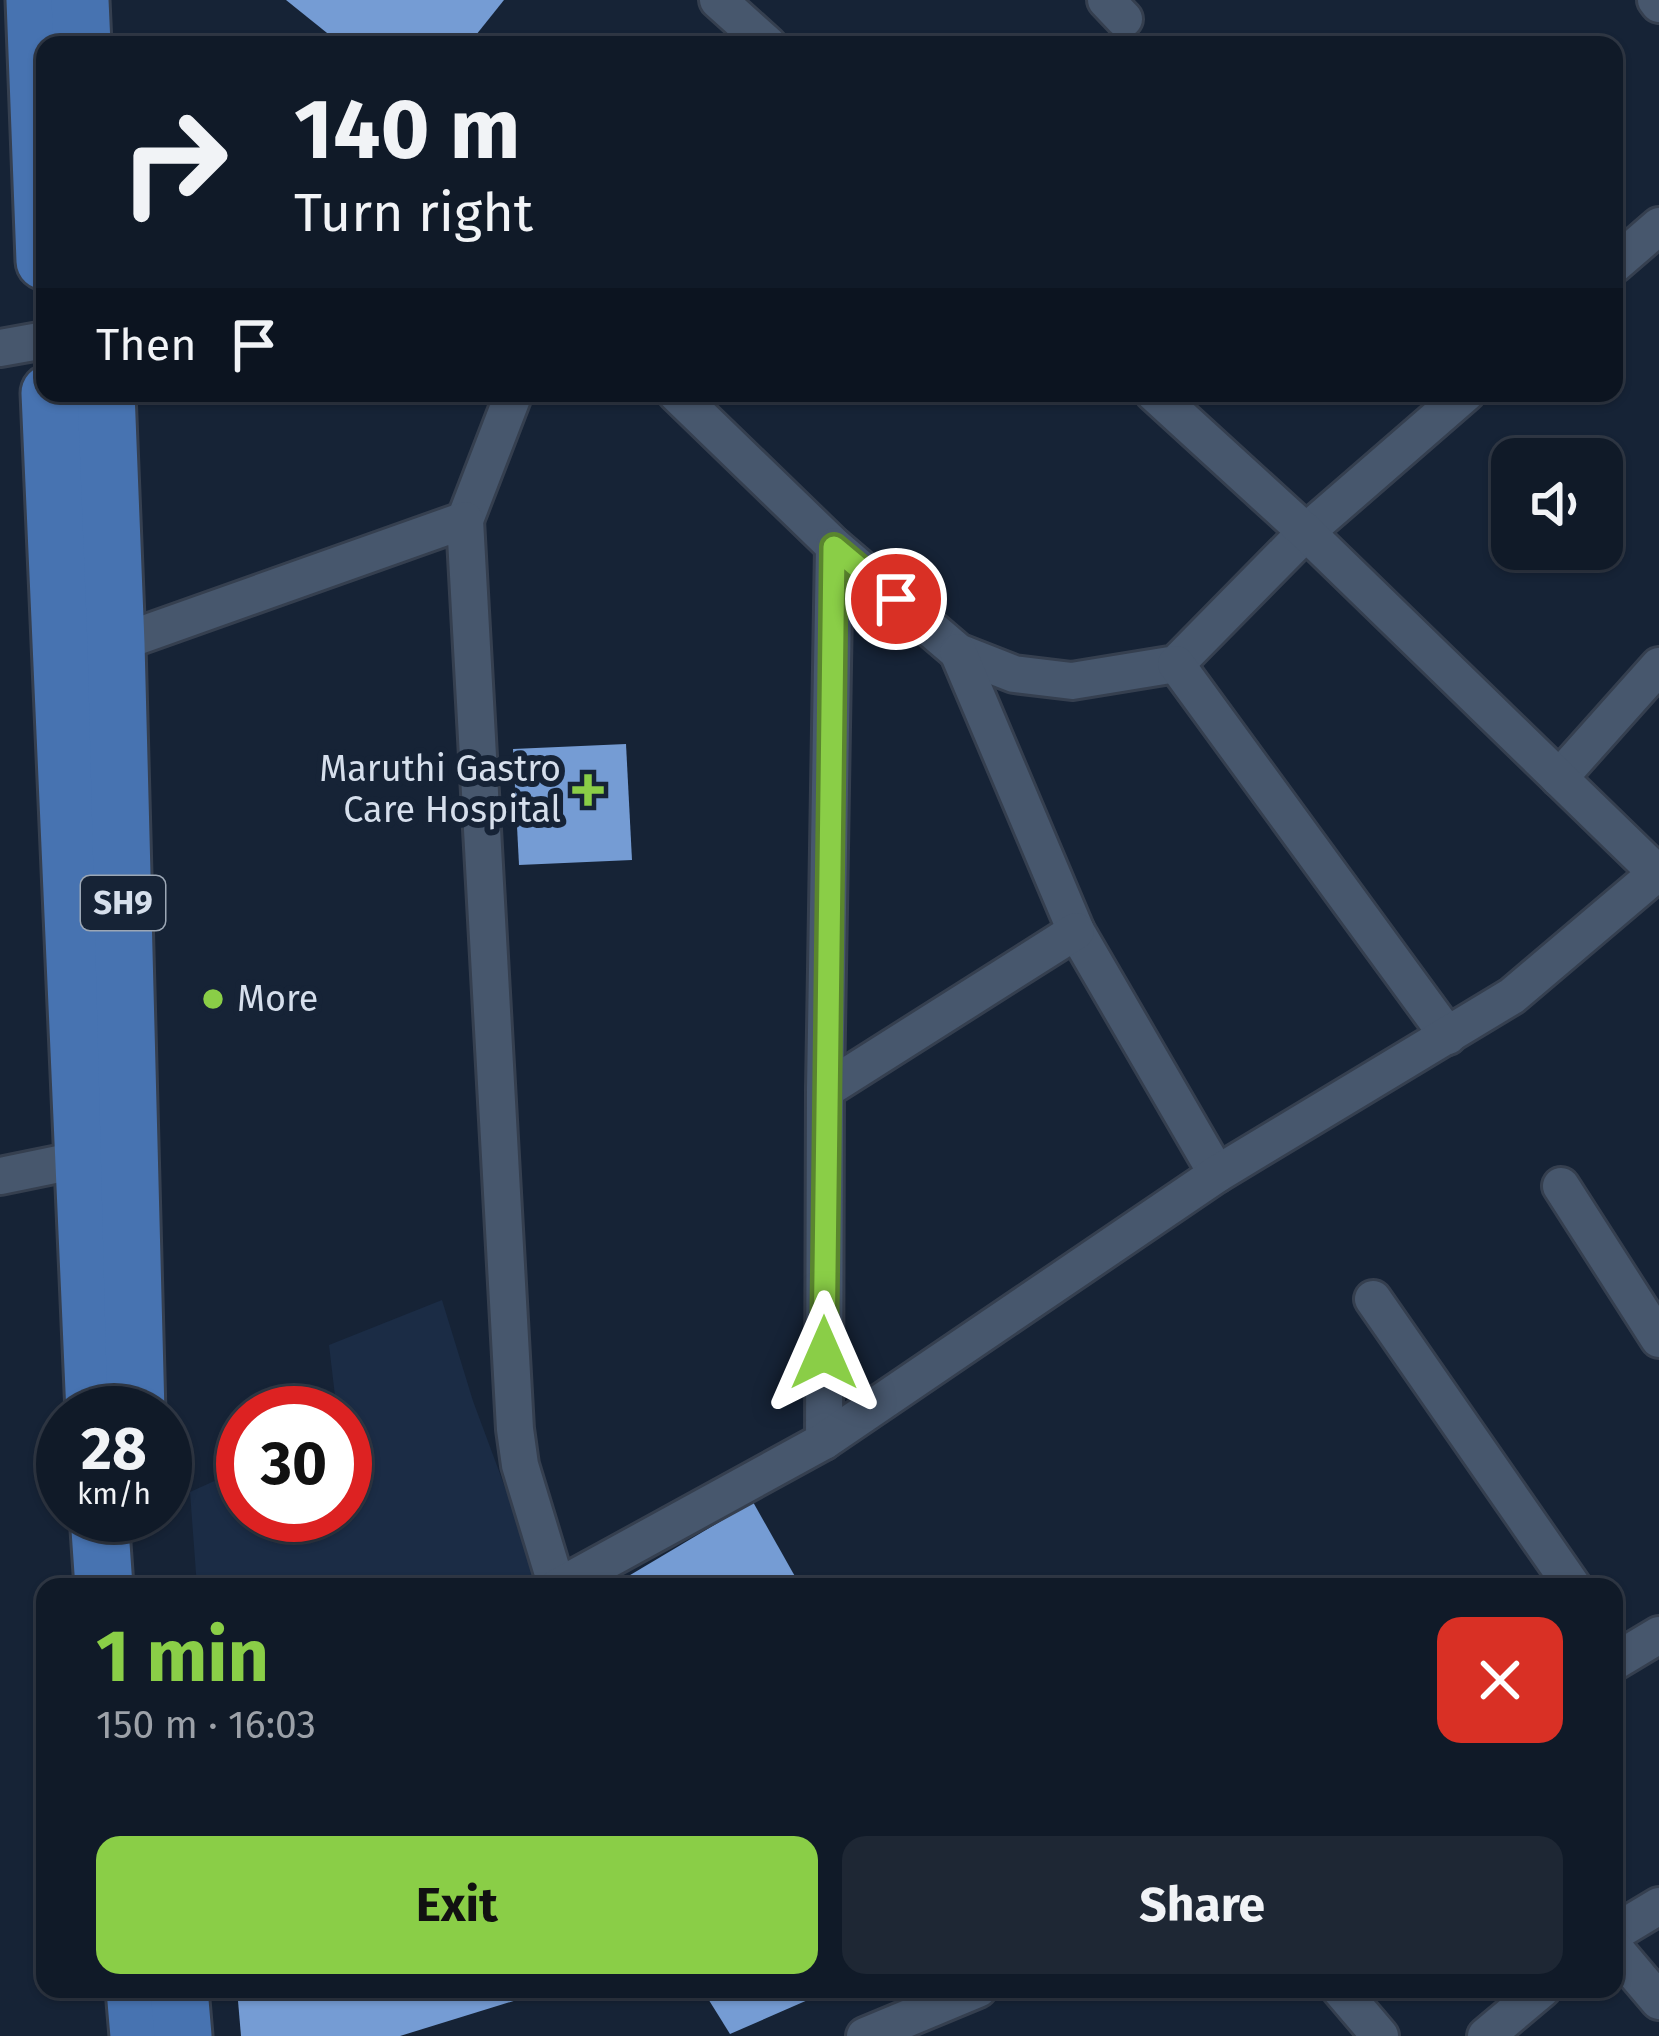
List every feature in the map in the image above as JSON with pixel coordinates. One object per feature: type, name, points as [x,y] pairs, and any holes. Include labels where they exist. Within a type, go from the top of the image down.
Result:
[{"type":"main road","points":[[35,0],[36,36]]},
{"type":"main road","points":[[80,0],[82,36]]},
{"type":"main road","points":[[50,402],[94,1386]]},
{"type":"main road","name":"SH9","points":[[106,402],[135,1386]]},
{"type":"main road","points":[[101,1542],[103,1578]]},
{"type":"main road","points":[[139,1542],[140,1578]]},
{"type":"main road","points":[[136,1998],[139,2036]]},
{"type":"main road","points":[[180,1998],[183,2036]]},
{"type":"street","points":[[718,0],[758,36]]},
{"type":"street","points":[[1623,257],[1659,226]]},
{"type":"street","points":[[0,347],[36,341]]},
{"type":"street","points":[[511,402],[465,520],[515,1429],[520,1465],[555,1578]]},
{"type":"street","points":[[685,402],[834,547],[958,652],[1014,674],[1072,681],[1176,664],[1306,532],[1456,402]]},
{"type":"street","points":[[574,1578],[824,1441],[1217,1174],[1512,996],[1657,874],[1306,532],[1164,402]]},
{"type":"street","points":[[116,644],[465,520]]},
{"type":"street","points":[[824,1441],[834,547]]},
{"type":"street","points":[[958,652],[1076,931],[1217,1174]]},
{"type":"street","points":[[1176,664],[1448,1036]]},
{"type":"street","points":[[1558,778],[1659,666]]},
{"type":"street","points":[[825,1090],[1076,931]]},
{"type":"street","points":[[0,1176],[83,1160]]},
{"type":"street","points":[[1561,1186],[1659,1339]]},
{"type":"street","points":[[1373,1299],[1567,1578]]},
{"type":"street","points":[[1623,1652],[1659,1635]]},
{"type":"street","points":[[1623,1928],[1659,1906]]},
{"type":"street","points":[[1623,1959],[1659,2001]]},
{"type":"street","points":[[865,2036],[956,1998]]},
{"type":"street","points":[[1348,1998],[1380,2036]]},
{"type":"street","points":[[1486,2036],[1531,1998]]},
{"type":"shaded area","points":[[442,1300],[473,1401],[539,1578],[196,1578],[192,1491],[216,1480],[216,1542],[372,1542],[372,1386],[334,1386],[329,1345]]},
{"type":"building","points":[[286,0],[504,0],[475,36],[331,36]]},
{"type":"building","points":[[626,744],[632,860],[519,865],[513,749]]},
{"type":"building","points":[[753,1502],[796,1578],[625,1578]]},
{"type":"building","points":[[238,1998],[523,1998],[400,2036],[241,2036]]},
{"type":"building","points":[[708,1998],[812,1998],[730,2034]]},
{"type":"place","name":"Maruthi Gastro Care Hospital","points":[[588,790]]},
{"type":"place","name":"More","points":[[213,999]]},
{"type":"route","points":[[824,1353],[834,547],[896,599]]}]
